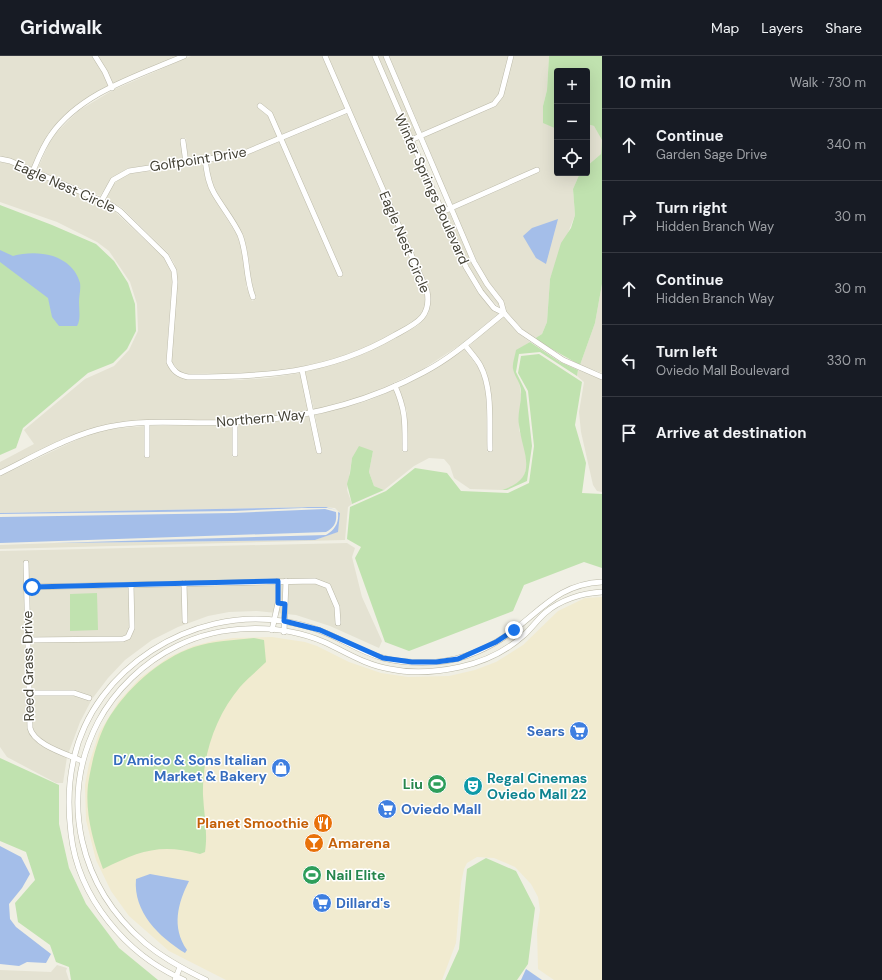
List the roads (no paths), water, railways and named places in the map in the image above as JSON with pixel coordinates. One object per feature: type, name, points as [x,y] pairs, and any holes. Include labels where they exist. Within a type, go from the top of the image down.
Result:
[{"type":"street","points":[[95,56],[105,72],[112,88]]},
{"type":"street","points":[[33,171],[47,142],[61,123],[76,109],[112,88],[184,56]]},
{"type":"street","name":"Eagle Nest Circle","points":[[0,159],[102,200],[120,211],[166,256],[171,264],[175,282],[168,355],[169,362],[176,372],[188,377],[240,377],[268,375],[302,370],[351,356],[386,340],[422,318],[428,305],[427,291],[325,56]]},
{"type":"street","name":"Winter Springs Boulevard","points":[[375,56],[466,267],[481,292],[494,308],[504,313],[520,331],[545,349],[563,360],[601,376]]},
{"type":"street","name":"Winter Springs Boulevard","points":[[386,56],[474,262],[487,284],[501,302],[504,313]]},
{"type":"street","points":[[411,140],[494,104],[501,96],[511,56]]},
{"type":"street","points":[[260,106],[270,114],[340,274]]},
{"type":"street","name":"Golfpoint Drive","points":[[102,200],[108,187],[120,174],[134,170],[242,154],[348,110]]},
{"type":"street","points":[[184,141],[186,163]]},
{"type":"street","points":[[205,160],[208,180],[213,192],[232,221],[244,247],[247,260],[248,285],[253,297]]},
{"type":"street","points":[[442,212],[537,170]]},
{"type":"street","name":"Northern Way","points":[[0,473],[87,432],[110,426],[147,423],[234,422],[292,417],[354,402],[395,386],[424,372],[465,345],[504,313]]},
{"type":"street","points":[[465,345],[480,365],[485,379],[488,394],[490,449]]},
{"type":"street","points":[[302,370],[319,451]]},
{"type":"street","points":[[395,386],[405,412],[405,449]]},
{"type":"street","points":[[234,422],[235,454]]},
{"type":"street","points":[[147,423],[147,455]]},
{"type":"street","name":"Reed Grass Drive","points":[[26,563],[31,734],[42,743],[82,761]]},
{"type":"street","points":[[272,630],[278,603],[278,581]]},
{"type":"street","points":[[284,632],[286,581]]},
{"type":"street","points":[[27,587],[315,581],[324,583],[328,586],[337,607],[338,623]]},
{"type":"street","points":[[189,972],[184,980],[175,978],[143,956],[119,934],[101,912],[86,885],[76,858],[69,814],[69,788],[74,757],[84,729],[104,694],[118,678],[151,650],[192,629],[252,619],[284,621],[320,630],[383,658],[412,662],[436,662],[458,659],[480,650],[514,630],[558,594],[571,588],[589,583],[602,582]]},
{"type":"street","points":[[184,583],[185,621]]},
{"type":"street","points":[[28,640],[123,639],[128,637],[132,628],[131,584]]},
{"type":"street","points":[[206,980],[180,968],[146,944],[127,924],[112,906],[96,879],[83,850],[79,824],[78,785],[82,761],[90,739],[104,713],[117,693],[130,680],[152,662],[176,646],[201,637],[231,630],[253,629],[284,632],[324,642],[351,656],[389,669],[414,672],[438,671],[463,666],[486,658],[510,646],[525,635],[545,613],[559,604],[584,594],[602,592]]},
{"type":"street","points":[[278,603],[285,604]]},
{"type":"street","points":[[29,693],[74,693],[89,698]]},
{"type":"street","points":[[175,978],[180,968]]},
{"type":"water","points":[[558,219],[546,264],[536,258],[523,236],[532,228]]},
{"type":"water","points":[[0,250],[13,256],[32,253],[52,256],[62,260],[70,266],[76,273],[80,283],[79,317],[77,326],[59,326],[52,317],[48,298],[0,262]]},
{"type":"water","points":[[323,507],[233,511],[0,514],[0,513]]},
{"type":"water","points":[[325,509],[336,512],[336,521],[332,528],[326,532],[0,543],[0,517],[233,513]]},
{"type":"water","points":[[338,512],[340,513],[338,532],[315,540],[54,543],[326,535],[336,525]]},
{"type":"water","points":[[0,846],[21,857],[30,874],[22,888],[9,904],[10,919],[16,927],[51,954],[46,963],[27,962],[19,966],[0,964]]},
{"type":"water","points":[[150,874],[189,881],[179,906],[178,915],[179,933],[187,950],[185,953],[175,947],[157,931],[143,913],[136,891],[136,879]]},
{"type":"water","points":[[526,969],[542,980],[521,980]]},
{"type":"place","name":"Sears","points":[[579,731]]},
{"type":"place","name":"D’Amico & Sons Italian Market & Bakery","points":[[281,768]]},
{"type":"place","name":"Liu","points":[[437,784]]},
{"type":"place","name":"Regal Cinemas Oviedo Mall 22","points":[[473,786]]},
{"type":"place","name":"Oviedo Mall","points":[[387,809]]},
{"type":"place","name":"Planet Smoothie","points":[[323,823]]},
{"type":"place","name":"Amarena","points":[[314,843]]},
{"type":"place","name":"Nail Elite","points":[[312,875]]},
{"type":"place","name":"Dillard's","points":[[322,903]]}]
